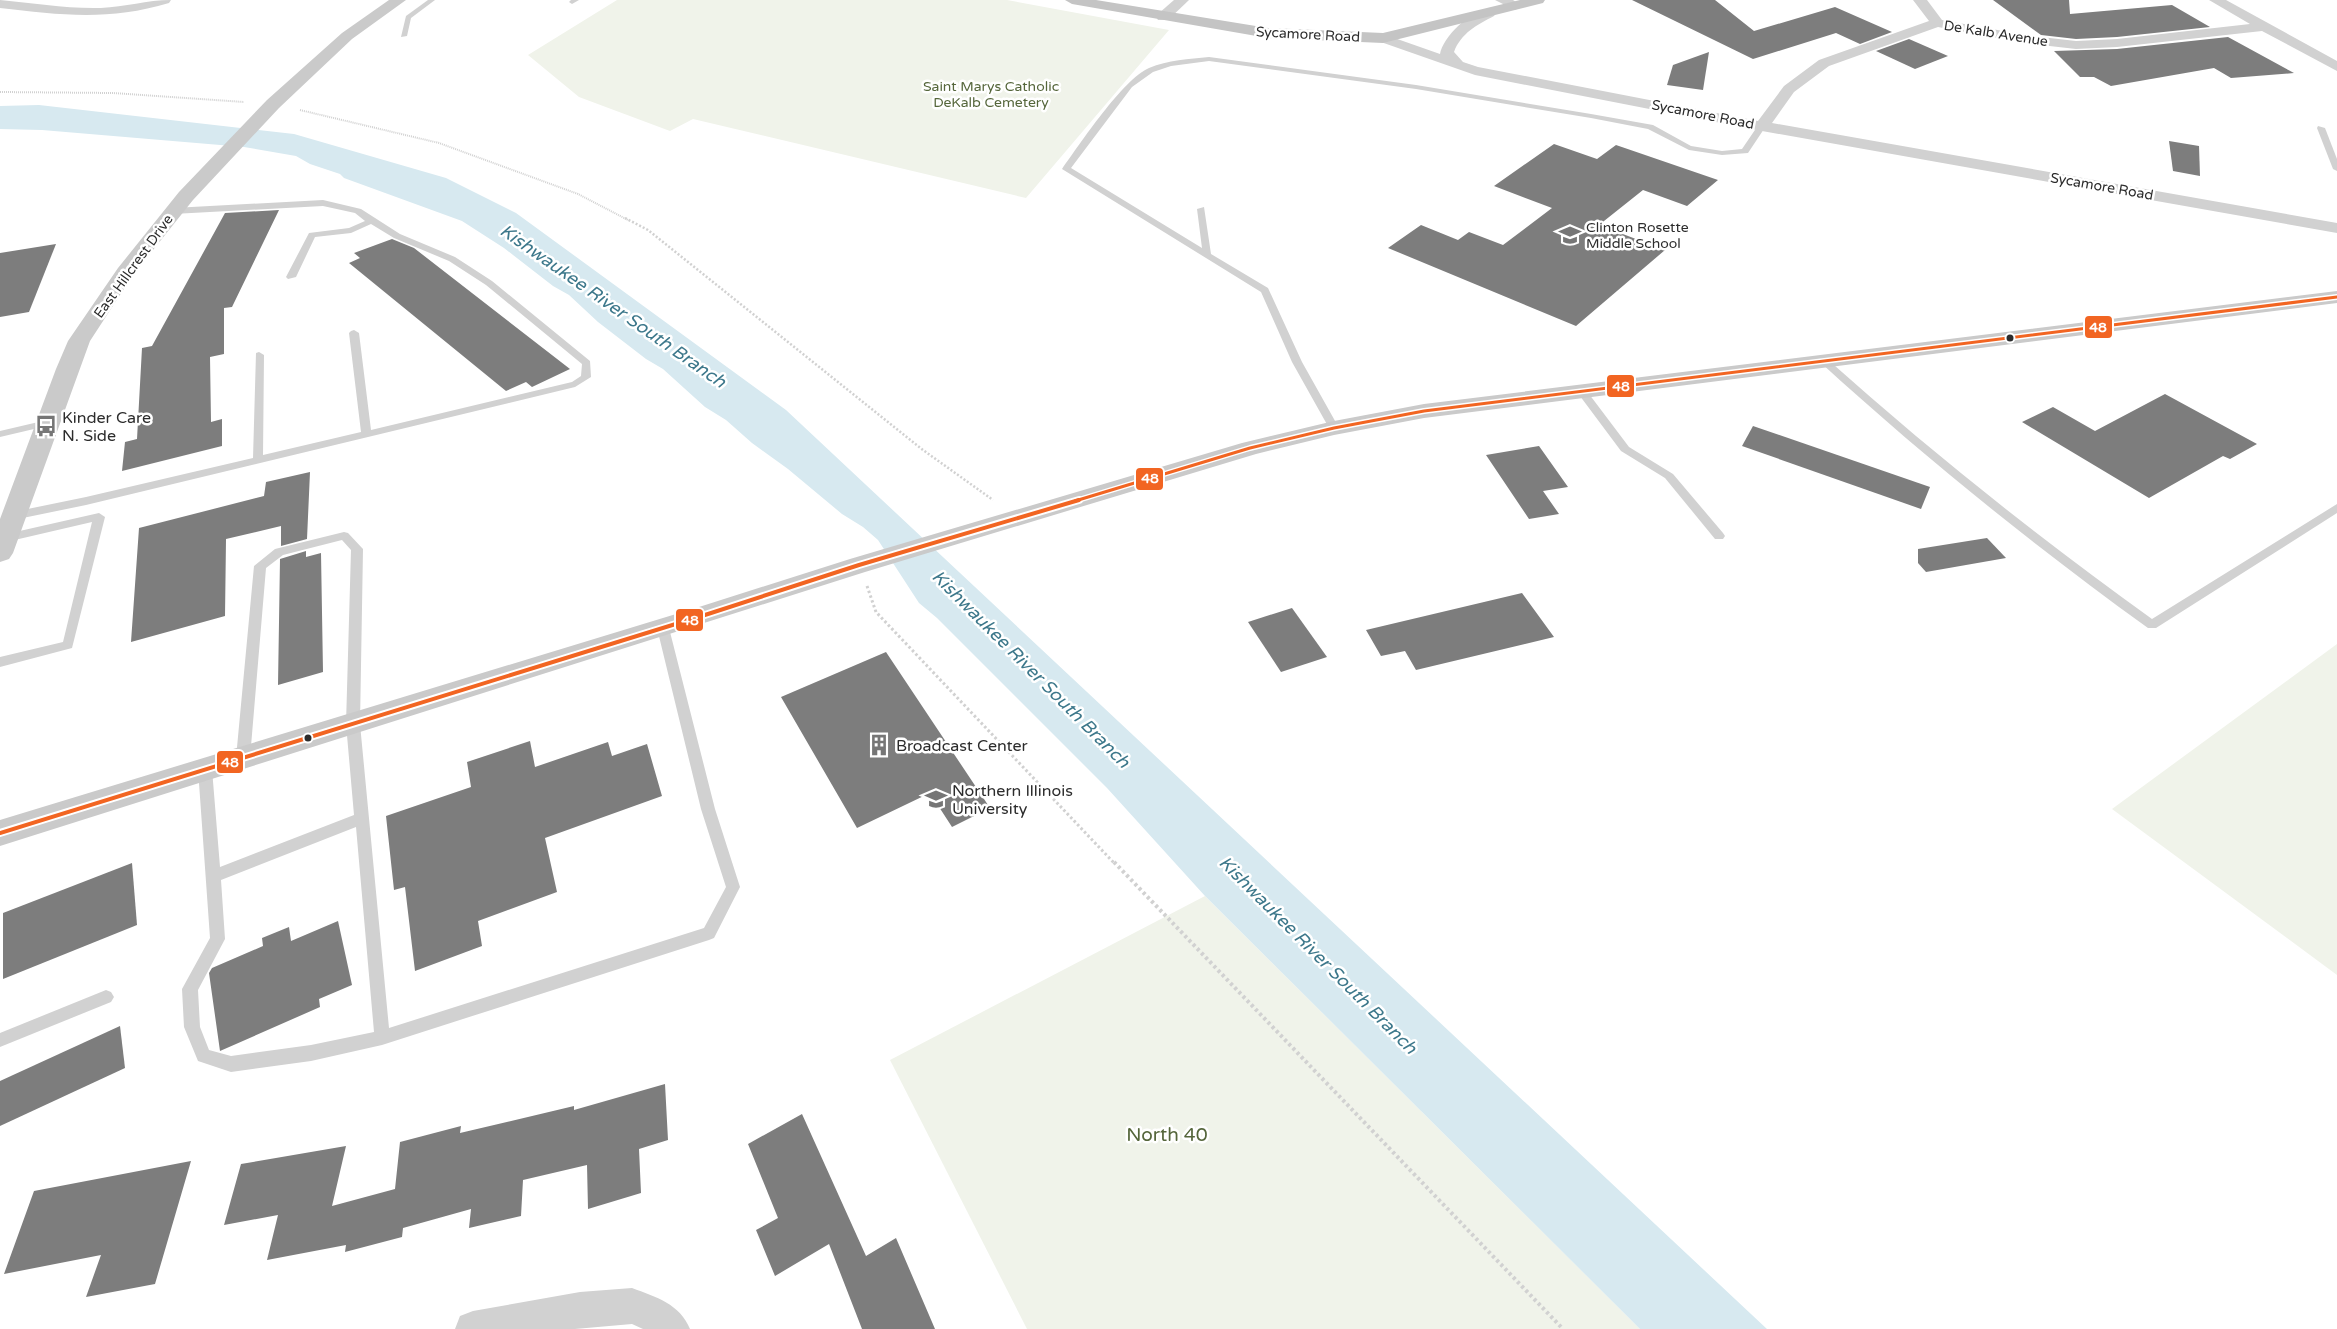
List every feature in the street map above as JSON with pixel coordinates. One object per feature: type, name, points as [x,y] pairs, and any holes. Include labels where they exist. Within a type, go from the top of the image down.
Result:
[{"type":"main road","name":"Sycamore Road","points":[[1072,0],[1163,17],[1268,33],[1384,38]]},
{"type":"main road","points":[[1384,38],[1489,12],[1508,3],[1538,0]]},
{"type":"street","points":[[0,4],[101,14],[132,10],[164,0]]},
{"type":"street","name":"East Hillcrest Drive","points":[[3,545],[10,511],[79,341],[135,259],[173,210],[273,104],[347,36],[399,0]]},
{"type":"street","points":[[1163,17],[1182,0]]},
{"type":"street","points":[[1920,0],[1937,24]]},
{"type":"street","points":[[2216,0],[2337,68]]},
{"type":"street","points":[[1459,66],[1447,53],[1450,41],[1463,28],[1489,12]]},
{"type":"street","name":"De Kalb Avenue","points":[[1762,126],[1789,89],[1824,63],[1937,24],[2032,40],[2076,45],[2117,43],[2263,27]]},
{"type":"street","name":"Sycamore Road","points":[[1384,38],[1459,66],[1762,126],[2337,228]]},
{"type":"street","points":[[0,833],[663,628],[859,565],[976,532],[1250,448],[1334,428],[1424,411],[2337,297]]},
{"type":"street","points":[[473,1329],[580,1310],[632,1306],[653,1314],[672,1329]]},
{"type":"lane","points":[[403,36],[408,17],[432,0]]},
{"type":"lane","points":[[1334,428],[1296,362],[1265,290],[1066,168],[1129,85],[1150,70],[1170,64],[1209,59],[1416,87],[1650,127],[1689,148],[1722,153],[1745,150],[1762,126]]},
{"type":"lane","points":[[2321,128],[2337,170]]},
{"type":"lane","points":[[10,511],[258,460],[575,384],[586,377],[587,363],[489,284],[452,259],[397,236],[371,221],[358,210],[323,203],[173,210]]},
{"type":"lane","points":[[1201,208],[1207,254]]},
{"type":"lane","points":[[291,277],[312,235],[351,230],[371,221]]},
{"type":"lane","points":[[354,333],[366,434]]},
{"type":"lane","points":[[258,460],[259,355]]},
{"type":"lane","points":[[1823,360],[1904,434],[2097,586],[2152,625],[2337,508]]},
{"type":"lane","points":[[1582,392],[1625,449],[1669,476],[1719,536]]},
{"type":"lane","points":[[0,434],[47,423]]},
{"type":"lane","points":[[0,662],[68,645],[99,517],[3,545]]},
{"type":"lane","points":[[244,758],[260,566],[279,552],[344,536],[357,549],[353,724],[382,1038]]},
{"type":"lane","points":[[205,770],[218,939],[190,989],[192,1027],[204,1056],[231,1064],[310,1053],[382,1038],[708,933],[733,887],[708,809],[663,628]]},
{"type":"lane","points":[[214,876],[362,818]]},
{"type":"lane","points":[[0,1040],[106,997]]},
{"type":"path","points":[[0,92],[113,93],[273,104],[439,143],[578,194],[648,230],[923,450],[993,500],[985,502]]},
{"type":"path","points":[[859,565],[876,612],[1256,1012],[1563,1329]]},
{"type":"green space","name":"Saint Marys Catholic DeKalb Cemetery","points":[[617,0],[1007,0],[1169,30],[1026,198],[693,119],[670,131],[579,97],[528,55]]},
{"type":"green space","points":[[2337,644],[2337,975],[2112,809]]},
{"type":"green space","name":"North 40","points":[[1205,896],[1640,1329],[1027,1329],[890,1060]]},
{"type":"water","name":"Kishwaukee River South Branch","points":[[39,105],[294,134],[446,178],[516,213],[786,410],[1767,1329],[1640,1329],[1205,896],[1107,788],[937,618],[919,603],[878,540],[752,443],[726,420],[705,407],[663,369],[646,359],[598,322],[569,295],[553,286],[504,248],[462,221],[344,178],[340,174],[310,164],[296,156],[244,147],[42,130],[0,129],[0,106]]},
{"type":"building","points":[[1632,0],[1715,0],[1754,31],[1835,7],[1892,32],[1860,44],[1836,33],[1753,59]]},
{"type":"building","points":[[1993,0],[2069,0],[2070,14],[2172,5],[2210,27],[2117,37],[2076,39],[2041,35]]},
{"type":"building","points":[[2228,37],[2294,73],[2231,78],[2214,68],[2111,86],[2094,77],[2080,77],[2054,51],[2117,49]]},
{"type":"building","points":[[1909,39],[1948,56],[1915,69],[1876,51]]},
{"type":"building","points":[[1709,52],[1703,90],[1667,85],[1673,65]]},
{"type":"building","points":[[2169,141],[2199,146],[2200,176],[2173,171]]},
{"type":"building","name":"Clinton Rosette Middle School","points":[[1554,144],[1597,159],[1616,145],[1718,180],[1687,206],[1643,190],[1599,225],[1665,250],[1576,326],[1388,248],[1421,225],[1458,240],[1469,232],[1503,245],[1552,208],[1494,186]]},
{"type":"building","points":[[279,210],[232,307],[224,308],[224,354],[210,357],[211,422],[222,419],[222,446],[122,471],[125,442],[137,439],[142,348],[152,346],[225,213]]},
{"type":"building","points":[[392,239],[414,248],[570,369],[532,387],[526,382],[506,391],[349,263],[360,258],[354,253]]},
{"type":"building","points":[[56,244],[29,312],[0,317],[0,253]]},
{"type":"building","points":[[2165,394],[2257,444],[2230,459],[2223,456],[2149,498],[2022,422],[2053,407],[2095,431]]},
{"type":"building","points":[[1753,426],[1930,487],[1921,509],[1742,446]]},
{"type":"building","points":[[1539,446],[1568,487],[1543,491],[1559,514],[1529,519],[1486,455]]},
{"type":"building","points":[[310,472],[307,539],[281,546],[281,526],[226,539],[225,616],[131,642],[139,528],[264,496],[266,482]]},
{"type":"building","points":[[1987,538],[2006,558],[1926,572],[1918,563],[1918,549]]},
{"type":"building","points":[[306,551],[306,557],[321,553],[323,672],[278,685],[280,559]]},
{"type":"building","points":[[1522,593],[1554,637],[1416,670],[1405,651],[1381,656],[1366,630]]},
{"type":"building","points":[[1292,608],[1327,657],[1281,672],[1248,622]]},
{"type":"building","name":"Broadcast Center","points":[[886,652],[990,808],[952,827],[930,793],[857,828],[781,697]]},
{"type":"building","points":[[530,741],[535,767],[608,742],[612,756],[647,744],[662,796],[545,838],[557,892],[478,921],[482,946],[415,971],[405,887],[394,890],[386,816],[471,787],[467,762]]},
{"type":"building","points":[[132,863],[137,925],[3,979],[3,913]]},
{"type":"building","points":[[338,921],[352,985],[319,999],[320,1007],[220,1051],[209,973],[212,968],[263,946],[262,938],[289,927],[291,941]]},
{"type":"building","points":[[120,1026],[125,1068],[0,1126],[0,1081]]},
{"type":"building","points":[[665,1084],[668,1140],[639,1149],[641,1193],[588,1209],[587,1165],[523,1180],[521,1216],[469,1228],[471,1209],[403,1228],[402,1237],[345,1252],[346,1245],[267,1260],[278,1215],[224,1225],[241,1164],[346,1146],[332,1206],[395,1189],[400,1142],[461,1126],[460,1133],[574,1106],[574,1110]]},
{"type":"building","points":[[802,1114],[866,1256],[896,1238],[935,1329],[862,1329],[829,1244],[775,1276],[756,1230],[778,1218],[748,1144]]},
{"type":"building","points":[[191,1161],[155,1284],[86,1297],[101,1255],[4,1274],[34,1191]]},
{"type":"transit line","name":"48","points":[[0,833],[708,614],[859,565],[901,554],[1250,448],[1334,428],[1424,411],[2337,297]]},
{"type":"place","name":"Clinton Rosette Middle School","points":[[1570,235]]},
{"type":"place","name":"Kinder Care N. Side","points":[[46,426]]},
{"type":"place","name":"Broadcast Center","points":[[879,745]]},
{"type":"place","name":"Northern Illinois University","points":[[936,799]]}]
